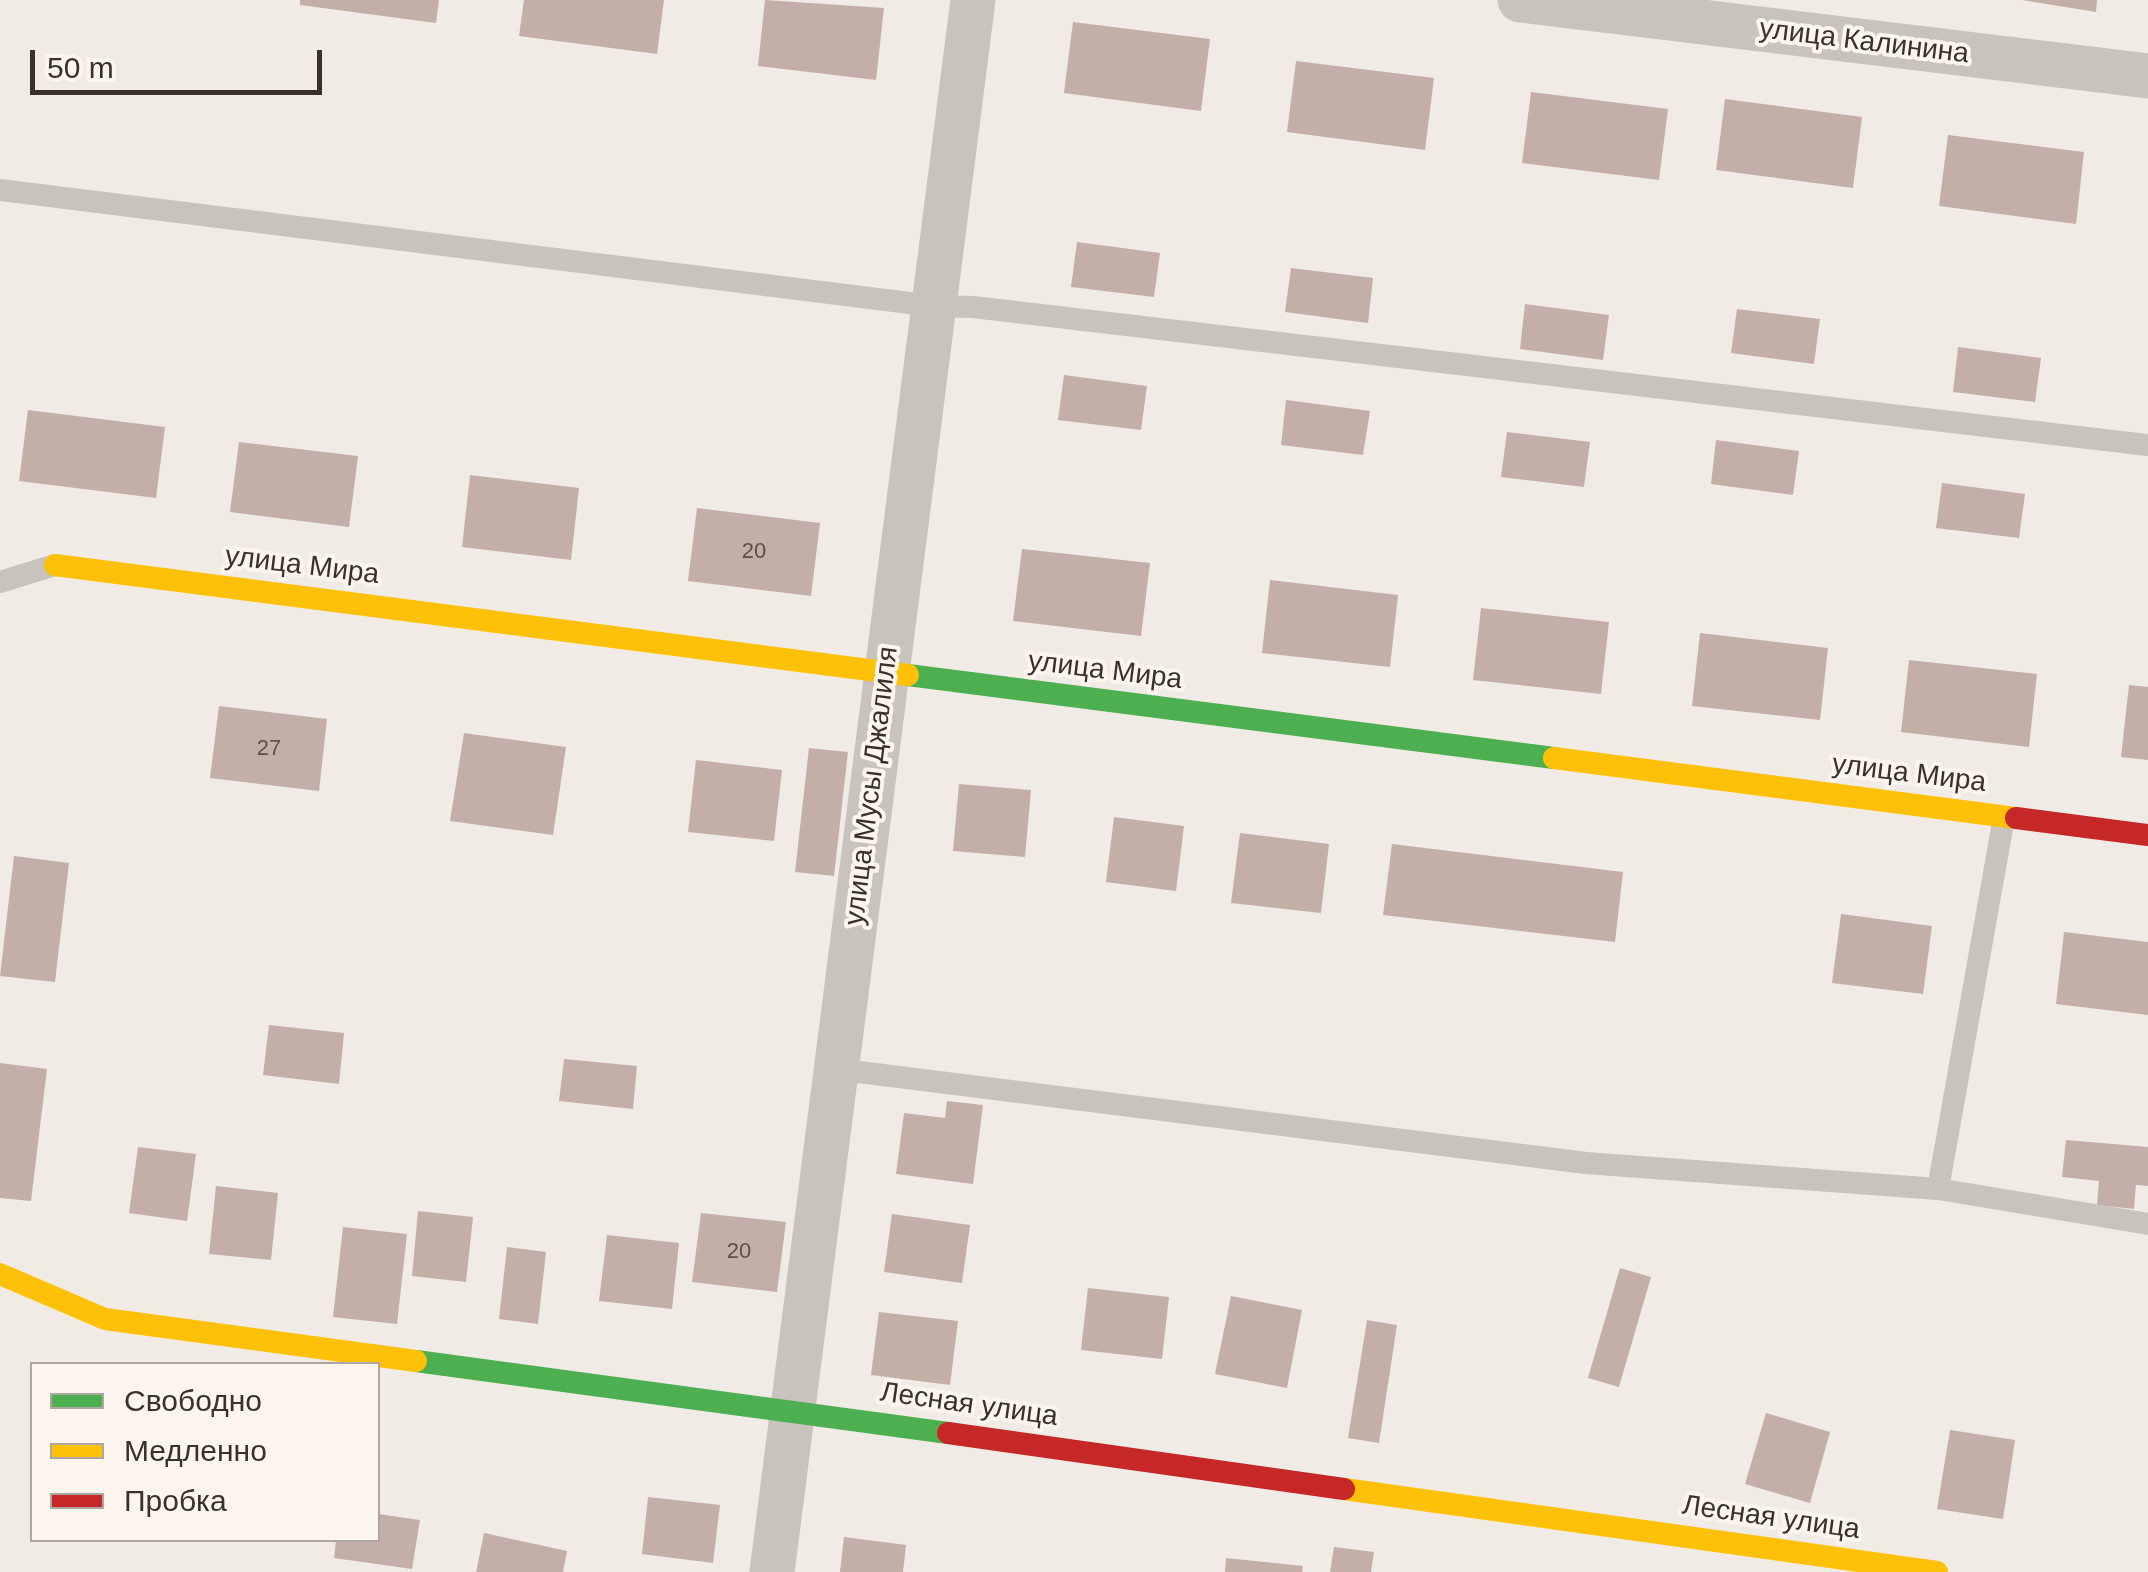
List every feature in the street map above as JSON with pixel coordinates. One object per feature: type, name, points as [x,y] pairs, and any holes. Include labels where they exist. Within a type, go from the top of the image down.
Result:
[{"type":"street","name":"улица Мусы Джалиля","points":[[772,1572],[973,0]]},
{"type":"street","name":"улица Калинина","points":[[1520,0],[2148,76]]},
{"type":"street","name":"улица Мира","points":[[55,564],[2148,835]]},
{"type":"street","name":"Лесная улица","points":[[0,1274],[105,1320],[790,1410],[1938,1572]]},
{"type":"lane","points":[[0,190],[934,306],[973,307],[2148,445]]},
{"type":"lane","points":[[0,582],[55,564]]},
{"type":"lane","points":[[1938,1189],[2004,817]]},
{"type":"lane","points":[[834,1069],[1586,1164],[1938,1189],[2148,1224]]},
{"type":"building","points":[[300,0],[439,0],[436,23],[300,5]]},
{"type":"building","points":[[524,0],[664,0],[657,54],[519,36]]},
{"type":"building","points":[[765,0],[884,8],[876,80],[758,66]]},
{"type":"building","points":[[2022,0],[2097,0],[2096,12]]},
{"type":"building","points":[[1073,22],[1210,39],[1201,111],[1064,93]]},
{"type":"building","points":[[1296,61],[1434,78],[1425,150],[1287,132]]},
{"type":"building","points":[[1531,92],[1668,109],[1659,180],[1522,163]]},
{"type":"building","points":[[1725,99],[1862,117],[1853,188],[1716,170]]},
{"type":"building","points":[[1948,135],[2084,152],[2076,224],[1939,206]]},
{"type":"building","points":[[1077,242],[1160,253],[1154,297],[1071,287]]},
{"type":"building","points":[[1291,268],[1373,278],[1368,323],[1285,312]]},
{"type":"building","points":[[1525,304],[1609,315],[1603,360],[1520,349]]},
{"type":"building","points":[[1737,309],[1820,319],[1814,364],[1731,353]]},
{"type":"building","points":[[1958,347],[2041,358],[2035,402],[1953,392]]},
{"type":"building","points":[[1064,375],[1147,386],[1141,430],[1058,420]]},
{"type":"building","points":[[1286,400],[1370,411],[1363,455],[1281,445]]},
{"type":"building","points":[[28,410],[165,427],[156,498],[19,481]]},
{"type":"building","points":[[1507,432],[1590,442],[1584,487],[1501,477]]},
{"type":"building","points":[[1716,440],[1799,451],[1793,495],[1711,484]]},
{"type":"building","points":[[239,442],[358,456],[349,527],[230,512]]},
{"type":"building","points":[[470,475],[579,488],[571,560],[462,547]]},
{"type":"building","points":[[1942,483],[2025,494],[2019,538],[1936,528]]},
{"type":"building","points":[[697,508],[820,523],[811,596],[688,581]]},
{"type":"building","points":[[1022,549],[1150,563],[1141,636],[1013,621]]},
{"type":"building","points":[[1270,580],[1398,595],[1390,667],[1262,653]]},
{"type":"building","points":[[1481,608],[1609,622],[1601,694],[1473,680]]},
{"type":"building","points":[[1700,633],[1828,648],[1820,720],[1692,706]]},
{"type":"building","points":[[1909,660],[2037,674],[2029,747],[1901,732]]},
{"type":"building","points":[[2129,685],[2148,687],[2148,760],[2121,757]]},
{"type":"building","points":[[219,706],[327,719],[319,791],[210,778]]},
{"type":"building","points":[[464,733],[566,747],[553,835],[450,821]]},
{"type":"building","points":[[809,748],[848,752],[834,876],[795,872]]},
{"type":"building","points":[[696,760],[782,770],[774,841],[688,832]]},
{"type":"building","points":[[959,784],[1031,790],[1025,857],[953,851]]},
{"type":"building","points":[[1114,817],[1184,826],[1176,891],[1106,882]]},
{"type":"building","points":[[1240,833],[1329,844],[1321,913],[1231,903]]},
{"type":"building","points":[[1392,844],[1623,872],[1615,942],[1383,915]]},
{"type":"building","points":[[14,856],[69,863],[55,982],[0,976]]},
{"type":"building","points":[[1841,914],[1932,926],[1923,994],[1832,983]]},
{"type":"building","points":[[2064,932],[2148,942],[2148,1015],[2056,1004]]},
{"type":"building","points":[[269,1025],[344,1033],[339,1084],[263,1075]]},
{"type":"building","points":[[564,1059],[637,1066],[633,1109],[559,1101]]},
{"type":"building","points":[[0,1063],[47,1069],[31,1201],[0,1198]]},
{"type":"building","points":[[947,1101],[983,1105],[973,1184],[896,1174],[904,1113],[945,1118]]},
{"type":"building","points":[[2066,1140],[2148,1147],[2148,1186],[2136,1185],[2134,1209],[2097,1205],[2099,1181],[2062,1177]]},
{"type":"building","points":[[138,1147],[196,1154],[187,1221],[129,1213]]},
{"type":"building","points":[[216,1186],[278,1193],[271,1260],[209,1254]]},
{"type":"building","points":[[418,1211],[473,1217],[466,1282],[412,1276]]},
{"type":"building","points":[[701,1213],[786,1222],[777,1292],[692,1282]]},
{"type":"building","points":[[892,1214],[970,1225],[962,1283],[884,1272]]},
{"type":"building","points":[[343,1227],[407,1234],[397,1324],[333,1317]]},
{"type":"building","points":[[607,1235],[679,1243],[672,1309],[599,1301]]},
{"type":"building","points":[[507,1247],[546,1252],[538,1324],[499,1319]]},
{"type":"building","points":[[1620,1268],[1651,1277],[1619,1387],[1588,1378]]},
{"type":"building","points":[[1088,1288],[1169,1297],[1162,1359],[1081,1350]]},
{"type":"building","points":[[1231,1296],[1302,1310],[1287,1388],[1215,1374]]},
{"type":"building","points":[[879,1312],[958,1321],[950,1385],[871,1375]]},
{"type":"building","points":[[1367,1320],[1397,1325],[1379,1443],[1348,1438]]},
{"type":"building","points":[[1766,1413],[1830,1432],[1810,1503],[1745,1484]]},
{"type":"building","points":[[1950,1430],[2015,1440],[2003,1519],[1937,1509]]},
{"type":"building","points":[[648,1497],[720,1505],[713,1563],[642,1554]]},
{"type":"building","points":[[380,1514],[420,1520],[412,1569],[334,1558],[336,1542],[380,1542]]},
{"type":"building","points":[[484,1533],[567,1551],[563,1572],[476,1572]]},
{"type":"building","points":[[844,1537],[906,1545],[903,1572],[840,1572]]},
{"type":"building","points":[[1334,1547],[1374,1552],[1371,1572],[1330,1572]]},
{"type":"building","points":[[1226,1558],[1303,1566],[1302,1572],[1225,1572]]},
{"type":"traffic: fast","points":[[908,675],[1554,758]]},
{"type":"traffic: fast","points":[[416,1361],[948,1433]]},
{"type":"traffic: slow","points":[[55,565],[908,675]]},
{"type":"traffic: slow","points":[[1554,758],[2016,818]]},
{"type":"traffic: slow","points":[[0,1274],[105,1319],[416,1361]]},
{"type":"traffic: slow","points":[[1344,1489],[1937,1572]]},
{"type":"traffic: jam","points":[[2016,818],[2148,835]]},
{"type":"traffic: jam","points":[[948,1433],[1344,1489]]}]
